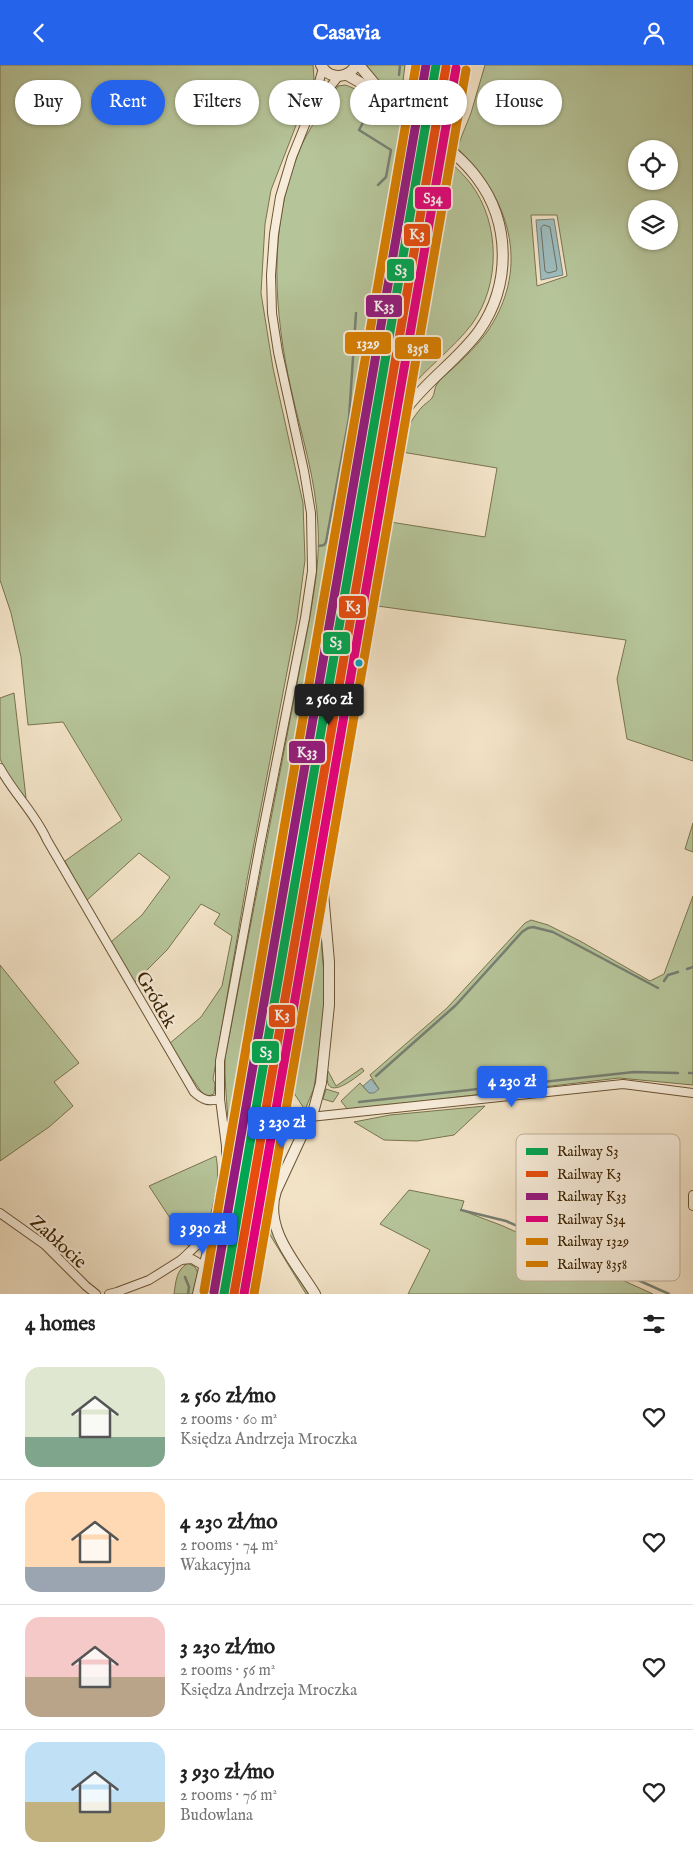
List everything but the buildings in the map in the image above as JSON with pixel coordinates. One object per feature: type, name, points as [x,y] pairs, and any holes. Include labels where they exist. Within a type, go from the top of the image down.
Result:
[{"type":"street","points":[[338,80],[342,76],[352,72],[357,65],[371,80]]},
{"type":"street","points":[[322,67],[327,73],[350,80]]},
{"type":"street","points":[[319,80],[322,67]]},
{"type":"street","points":[[197,1294],[223,1183],[226,1146],[220,1099],[222,1051],[305,618],[312,571],[311,513],[304,471],[278,352],[273,321],[271,275],[274,234],[280,197],[292,157],[305,125]]},
{"type":"street","points":[[315,1294],[281,1240],[276,1230],[272,1212],[276,1191],[310,1117],[321,1083],[329,1005],[329,962],[320,847],[322,816],[347,704],[387,454],[395,430],[406,410],[428,384],[470,342],[489,315],[498,292],[502,269],[502,236],[492,203],[476,177],[456,155],[419,125]]},
{"type":"street","name":"Gródek","points":[[0,768],[8,782],[39,823],[116,960],[194,1092],[210,1102],[220,1099]]},
{"type":"street","points":[[310,1117],[622,1084],[662,1088],[692,1094]]},
{"type":"street","points":[[693,1195],[693,1206]]},
{"type":"street","name":"Zabłocie","points":[[0,1213],[45,1245],[96,1294]]},
{"type":"street","points":[[109,1294],[149,1280],[181,1260],[212,1233]]},
{"type":"street","points":[[181,1260],[192,1259],[204,1266]]},
{"type":"green space","points":[[0,65],[313,65],[314,80],[269,80],[269,125],[296,125],[271,190],[265,224],[261,293],[273,368],[303,503],[305,560],[297,620],[247,880],[213,1079],[215,1084],[214,1094],[208,1096],[202,1093],[169,1044],[201,1017],[222,986],[232,936],[214,924],[220,914],[201,904],[167,950],[134,983],[111,942],[142,915],[170,877],[139,853],[86,901],[65,861],[122,820],[63,722],[28,725],[21,657],[11,613],[0,580]]},
{"type":"green space","points":[[364,65],[405,65],[403,80],[378,80]]},
{"type":"green space","points":[[453,65],[469,65],[464,80],[451,80]]},
{"type":"green space","points":[[485,65],[693,65],[693,761],[627,739],[617,679],[626,640],[370,605],[384,521],[485,537],[497,468],[396,451],[413,418],[434,395],[438,382],[471,351],[489,329],[502,305],[509,281],[511,257],[508,233],[501,210],[490,188],[475,167],[457,148],[477,92],[477,125],[562,125],[562,80],[481,80]],"holes":[[[531,215],[557,215],[567,276],[537,286]]]},
{"type":"green space","points":[[340,86],[350,87],[350,125],[404,125],[418,137],[269,992],[239,1183],[229,1174],[230,1159],[225,1058],[310,616],[318,560],[317,508],[308,457],[285,360],[281,330],[278,301],[278,241],[288,182],[306,136],[312,125],[340,125]]},
{"type":"green space","points":[[436,125],[450,125],[446,138],[435,129]]},
{"type":"green space","points":[[432,147],[462,174],[481,200],[492,235],[492,272],[488,291],[472,324],[406,393],[394,413],[385,434]]},
{"type":"green space","points":[[14,693],[26,798],[15,788],[0,759],[0,698]]},
{"type":"green space","points":[[693,823],[693,852],[685,849]]},
{"type":"green space","points":[[313,844],[325,986],[324,1018],[314,1088],[305,1110],[290,1087],[281,1096],[270,1172],[266,1183],[253,1186],[304,886],[306,887]]},
{"type":"green space","points":[[693,896],[693,1085],[619,1078],[348,1110],[341,1101],[360,1083],[369,1093],[379,1089],[370,1075],[447,1008],[525,923],[531,920],[548,925],[650,981],[664,974]]},
{"type":"green space","points":[[0,965],[79,1063],[54,1082],[73,1106],[49,1127],[0,1161]]},
{"type":"green space","points":[[362,1068],[364,1071],[340,1087],[334,1088],[327,1081],[328,1071],[336,1086]]},
{"type":"green space","points":[[326,1089],[339,1093],[333,1102],[323,1099]]},
{"type":"green space","points":[[485,1106],[454,1135],[417,1141],[384,1140],[354,1122],[390,1115]]},
{"type":"green space","points":[[216,1156],[217,1181],[211,1215],[204,1229],[189,1247],[149,1186]]},
{"type":"green space","points":[[238,1188],[219,1294],[202,1294],[227,1191]]},
{"type":"green space","points":[[409,1190],[464,1201],[461,1210],[516,1232],[516,1281],[624,1281],[653,1294],[408,1294],[430,1250],[380,1224]]},
{"type":"green space","points":[[252,1191],[266,1196],[267,1211],[274,1236],[311,1294],[306,1294],[261,1220],[248,1294],[235,1294]]},
{"type":"green space","points":[[188,1263],[195,1267],[198,1273],[193,1294],[174,1294],[179,1272]]},
{"type":"water","points":[[554,219],[563,275],[541,280],[536,220]]},
{"type":"water","points":[[371,1079],[379,1089],[374,1093],[369,1093],[363,1086]]},
{"type":"waterway","points":[[399,75],[400,65]]},
{"type":"waterway","points":[[362,125],[359,130],[391,150],[386,177],[378,185]]},
{"type":"waterway","points":[[319,546],[324,545],[326,542],[349,418],[356,313]]},
{"type":"waterway","points":[[268,1170],[314,886]]},
{"type":"waterway","points":[[376,1076],[456,1005],[522,932],[528,928],[533,927],[553,932],[658,988]]},
{"type":"waterway","points":[[687,969],[693,967]]},
{"type":"waterway","points":[[664,981],[668,975],[678,972]]},
{"type":"waterway","points":[[359,1102],[634,1072],[678,1073]]},
{"type":"waterway","points":[[209,1294],[228,1202]]},
{"type":"waterway","points":[[461,1210],[506,1221],[516,1225]]},
{"type":"waterway","points":[[245,1294],[259,1217]]},
{"type":"waterway","points":[[185,1277],[189,1287],[188,1294]]},
{"type":"waterway","points":[[640,1281],[669,1294]]},
{"type":"railway","points":[[441,80],[444,65]]},
{"type":"rail line","name":"1329","points":[[204,1291],[416,65]]},
{"type":"rail line","name":"K33","points":[[214,1292],[426,65]]},
{"type":"rail line","name":"S3","points":[[224,1294],[436,65]]},
{"type":"rail line","name":"K3","points":[[234,1294],[446,67]]},
{"type":"rail line","name":"S34","points":[[244,1294],[456,68]]},
{"type":"rail line","name":"8358","points":[[254,1294],[466,70]]}]
